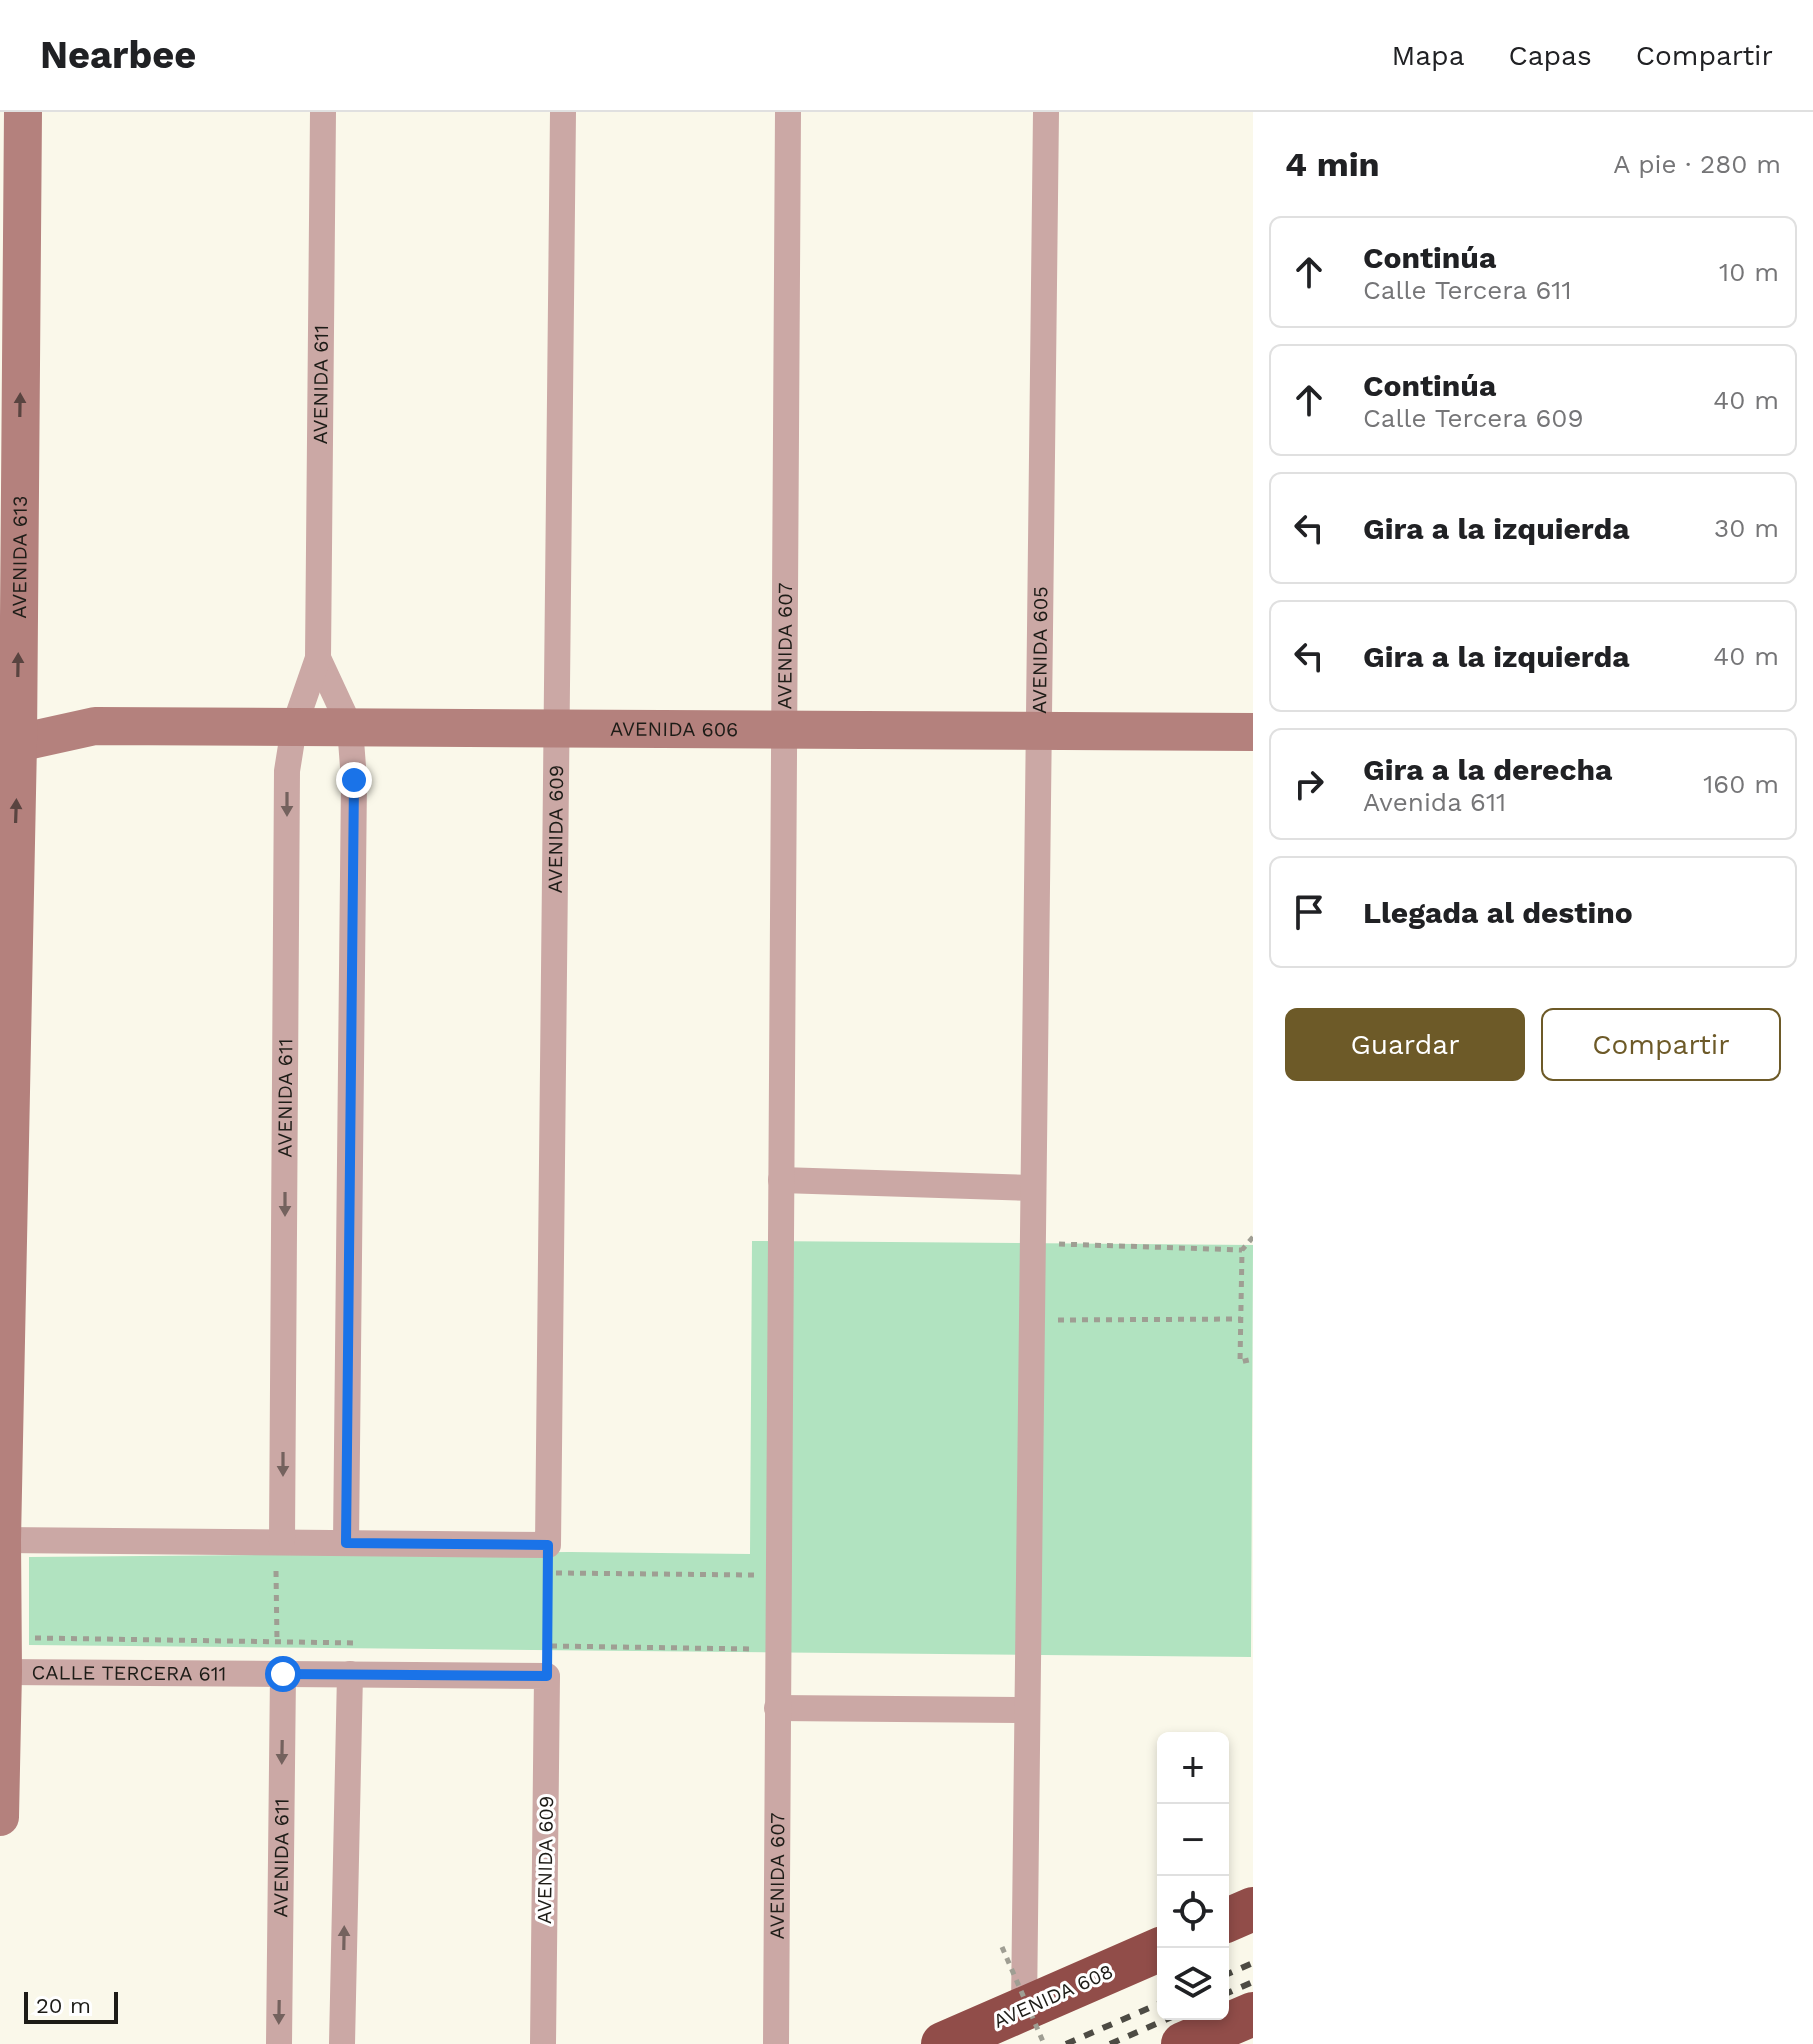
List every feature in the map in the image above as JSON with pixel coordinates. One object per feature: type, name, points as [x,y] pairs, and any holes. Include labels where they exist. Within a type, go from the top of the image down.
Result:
[{"type":"highway","points":[[1229,1919],[1253,1909]]},
{"type":"highway","name":"AVENIDA 608","points":[[943,2044],[1034,2026],[1157,1952]]},
{"type":"highway","points":[[1183,2044],[1253,2014]]},
{"type":"street","name":"AVENIDA 611","points":[[282,1542],[287,771],[294,727],[318,658],[323,112]]},
{"type":"street","name":"AVENIDA 609","points":[[548,1545],[563,112]]},
{"type":"street","name":"AVENIDA 607","points":[[776,2044],[788,112]]},
{"type":"street","name":"AVENIDA 605","points":[[1027,1710],[1046,112]]},
{"type":"street","name":"AVENIDA 613","points":[[0,1817],[15,121]]},
{"type":"street","name":"AVENIDA 611","points":[[318,658],[350,727],[354,796],[346,1543]]},
{"type":"street","name":"AVENIDA 606","points":[[9,705],[95,726]]},
{"type":"street","name":"AVENIDA 606","points":[[9,743],[95,726],[1253,732]]},
{"type":"street","points":[[781,1180],[1033,1188]]},
{"type":"street","points":[[2,1540],[548,1545]]},
{"type":"street","name":"CALLE TERCERA 611","points":[[3,1672],[547,1676]]},
{"type":"street","name":"AVENIDA 611","points":[[279,2044],[283,1674]]},
{"type":"street","points":[[342,2044],[350,1674]]},
{"type":"street","name":"AVENIDA 609","points":[[543,2044],[547,1676]]},
{"type":"street","points":[[777,1708],[1027,1710],[1034,2026]]},
{"type":"path","points":[[1253,1237],[1242,1250],[1240,1362],[1253,1359]]},
{"type":"path","points":[[1033,1243],[1242,1250]]},
{"type":"path","points":[[1032,1320],[1241,1319]]},
{"type":"path","points":[[547,1676],[548,1545]]},
{"type":"path","points":[[276,1571],[277,1642]]},
{"type":"path","points":[[1002,1947],[1034,2026]]},
{"type":"green space","points":[[752,1241],[1253,1245],[1251,1657],[29,1645],[29,1557],[570,1552],[750,1554]]},
{"type":"railway","points":[[1229,1973],[1253,1963]]},
{"type":"railway","points":[[1229,1992],[1253,1982]]},
{"type":"railway","points":[[1066,2044],[1157,2005]]},
{"type":"railway","points":[[1110,2044],[1165,2020]]},
{"type":"route","points":[[283,1674],[547,1676],[548,1545],[346,1543],[354,780]]}]
